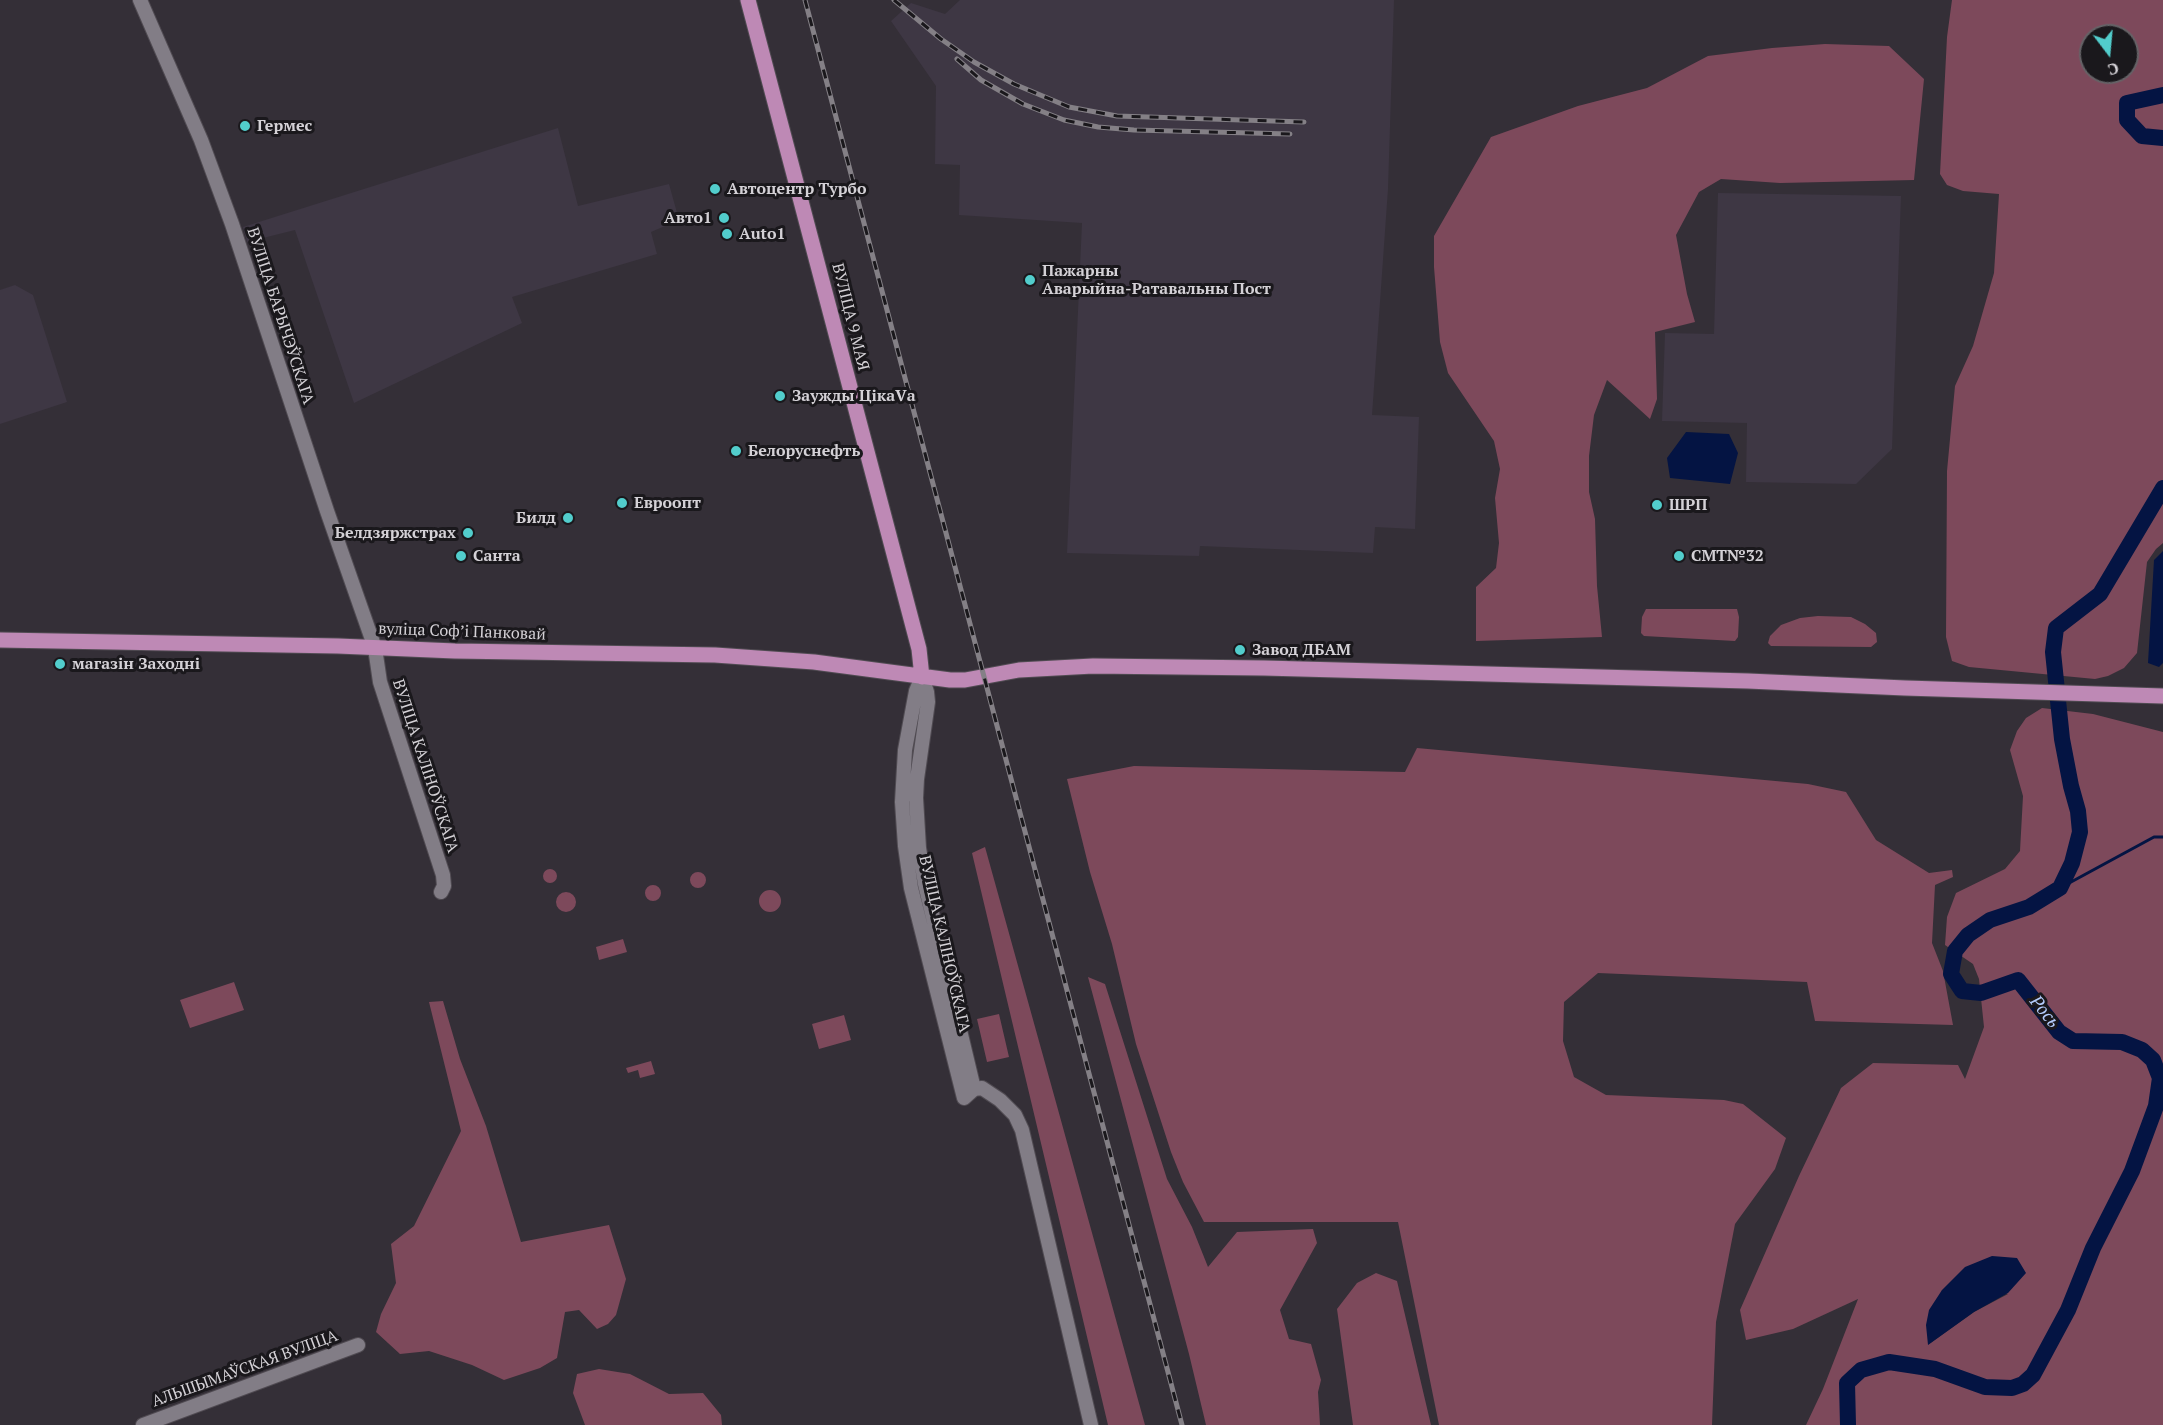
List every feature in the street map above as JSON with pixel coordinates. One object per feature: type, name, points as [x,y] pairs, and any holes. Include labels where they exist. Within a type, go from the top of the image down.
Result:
[{"type":"main road","name":"ВУЛІЦА 9 МАЯ","points":[[748,0],[919,649],[922,677]]},
{"type":"main road","name":"вуліца Софʼі Панковай","points":[[0,640],[715,655],[814,662],[922,677],[965,680],[1019,670],[1093,666],[1264,668],[1740,680],[2163,696]]},
{"type":"street","name":"ВУЛІЦА БАРЫЧЭЎСКАГА","points":[[140,0],[201,140],[232,224],[375,648]]},
{"type":"street","name":"ВУЛІЦА КАЛІНОЎСКАГА","points":[[375,648],[380,682],[443,875],[444,886],[441,892]]},
{"type":"street","name":"ВУЛІЦА КАЛІНОЎСКАГА","points":[[922,677],[916,691],[905,750],[902,802],[911,888],[969,1093],[982,1088],[1000,1100],[1015,1115],[1022,1130],[1091,1425]]},
{"type":"street","name":"АЛЬШЫМАЎСКАЯ ВУЛІЦА","points":[[143,1425],[358,1345]]},
{"type":"shaded area","points":[[960,0],[1394,0],[1388,189],[1372,415],[1419,417],[1415,529],[1375,527],[1373,553],[1200,546],[1199,556],[1067,553],[1082,223],[959,215],[960,165],[935,164],[936,86],[891,21],[911,3],[945,14]]},
{"type":"shaded area","points":[[1952,0],[2163,0],[2163,543],[2147,562],[2137,653],[2124,668],[2108,676],[2095,679],[1969,667],[1952,661],[1946,637],[1947,471],[1955,386],[1973,346],[1994,273],[1999,194],[1963,191],[1947,185],[1940,174],[1947,37]]},
{"type":"shaded area","points":[[1825,44],[1889,46],[1924,79],[1914,180],[1780,183],[1721,179],[1699,192],[1676,235],[1687,294],[1695,322],[1655,332],[1657,399],[1650,419],[1607,380],[1594,415],[1589,456],[1589,492],[1595,519],[1597,586],[1602,637],[1476,641],[1476,587],[1496,568],[1499,543],[1495,498],[1500,469],[1494,441],[1448,373],[1440,342],[1434,236],[1491,137],[1578,106],[1647,88],[1708,56]]},
{"type":"shaded area","points":[[558,128],[578,206],[669,184],[679,220],[651,232],[657,254],[512,297],[522,323],[354,403],[295,230],[247,242],[243,227]]},
{"type":"shaded area","points":[[1718,193],[1901,196],[1892,449],[1856,484],[1746,482],[1747,423],[1662,421],[1665,333],[1714,334]]},
{"type":"shaded area","points":[[15,285],[33,295],[67,402],[0,424],[0,290]]},
{"type":"shaded area","points":[[1686,432],[1729,434],[1738,453],[1730,484],[1670,478],[1667,458]]},
{"type":"shaded area","points":[[2163,551],[2163,663],[2159,667],[2148,663],[2154,560]]},
{"type":"shaded area","points":[[1646,609],[1737,609],[1738,637],[1735,641],[1644,636],[1641,633],[1642,617]]},
{"type":"shaded area","points":[[1851,617],[1876,633],[1877,642],[1871,647],[1771,646],[1768,643],[1770,636],[1781,625],[1800,618]]},
{"type":"shaded area","points":[[2042,708],[2093,714],[2163,732],[2163,1425],[1806,1425],[1823,1389],[1858,1299],[1793,1329],[1746,1340],[1740,1310],[1841,1088],[1873,1063],[1958,1065],[1965,1079],[1984,1027],[1979,979],[1973,964],[1945,945],[1947,917],[1956,893],[2005,869],[2020,851],[2023,796],[2010,750],[2017,731],[2026,718]],"holes":[[[1942,1290],[2008,1294],[1974,1312],[1929,1344]]]},
{"type":"shaded area","points":[[1417,748],[1808,784],[1846,792],[1876,840],[1929,873],[1952,870],[1953,877],[1935,885],[1932,943],[1943,971],[1953,1025],[1815,1021],[1807,982],[1598,973],[1564,1002],[1563,1041],[1574,1077],[1606,1095],[1724,1100],[1743,1104],[1786,1138],[1775,1169],[1735,1224],[1716,1322],[1712,1425],[1439,1425],[1398,1222],[1204,1222],[1183,1182],[1136,1044],[1112,944],[1090,872],[1067,779],[1134,766],[1405,772]]},
{"type":"shaded area","points":[[985,847],[1145,1425],[1108,1425],[972,853]]},
{"type":"shaded area","points":[[550,869],[555,871],[557,876],[555,881],[550,883],[545,881],[543,876],[545,871]]},
{"type":"shaded area","points":[[695,872],[701,872],[706,880],[704,886],[695,888],[690,883],[690,877]]},
{"type":"shaded area","points":[[650,885],[656,885],[661,893],[659,899],[650,901],[645,896],[645,890]]},
{"type":"shaded area","points":[[770,890],[778,893],[781,901],[778,909],[770,912],[762,909],[759,901],[762,893]]},
{"type":"shaded area","points":[[566,892],[573,895],[576,902],[573,909],[566,912],[559,909],[556,902],[559,895]]},
{"type":"shaded area","points":[[623,939],[627,952],[599,960],[596,947]]},
{"type":"shaded area","points":[[1088,977],[1105,984],[1167,1179],[1192,1227],[1208,1267],[1237,1232],[1313,1229],[1317,1243],[1280,1310],[1289,1339],[1311,1344],[1321,1380],[1318,1392],[1320,1425],[1206,1425]]},
{"type":"shaded area","points":[[234,982],[244,1010],[190,1028],[180,1000]]},
{"type":"shaded area","points":[[443,1001],[460,1059],[486,1126],[521,1242],[609,1225],[626,1279],[616,1315],[608,1324],[597,1329],[579,1310],[565,1312],[557,1358],[540,1368],[504,1380],[472,1365],[429,1351],[400,1354],[376,1332],[381,1314],[396,1283],[391,1244],[414,1226],[461,1131],[429,1002]]},
{"type":"shaded area","points":[[999,1014],[1009,1057],[987,1062],[977,1019]]},
{"type":"shaded area","points":[[844,1015],[851,1040],[819,1049],[812,1024]]},
{"type":"shaded area","points":[[651,1061],[655,1074],[640,1078],[638,1070],[628,1073],[626,1068]]},
{"type":"shaded area","points":[[1992,1256],[2017,1258],[2026,1273],[2008,1293],[1974,1312],[1928,1345],[1926,1325],[1929,1310],[1942,1290],[1965,1267]]},
{"type":"shaded area","points":[[1376,1273],[1397,1281],[1431,1425],[1353,1425],[1337,1309],[1357,1283]]},
{"type":"shaded area","points":[[599,1369],[630,1374],[669,1394],[703,1393],[721,1415],[722,1425],[585,1425],[573,1393],[577,1374]]},
{"type":"waterway","name":"Рось","points":[[2163,95],[2127,103],[2127,120],[2142,136],[2163,138]]},
{"type":"waterway","name":"Рось","points":[[1848,1425],[1847,1383],[1861,1370],[1889,1362],[1935,1369],[1985,1387],[2012,1388],[2023,1384],[2033,1375],[2068,1310],[2093,1248],[2132,1171],[2156,1106],[2160,1078],[2153,1060],[2142,1050],[2122,1042],[2073,1041],[2059,1032],[2018,980],[1981,993],[1962,991],[1951,974],[1955,951],[1968,935],[1990,920],[2029,907],[2060,888],[2072,863],[2080,832],[2078,811],[2062,739],[2053,652],[2056,628],[2100,594],[2163,488]]},
{"type":"waterway","points":[[2060,888],[2154,837],[2163,837]]},
{"type":"railway","points":[[805,0],[1182,1425]]},
{"type":"railway","points":[[894,0],[941,39],[974,62],[1014,84],[1069,107],[1117,116],[1304,122]]},
{"type":"railway","points":[[957,59],[981,80],[1023,104],[1064,120],[1098,127],[1134,130],[1290,134]]},
{"type":"place","name":"Гермес","points":[[245,126]]},
{"type":"place","name":"Автоцентр Турбо","points":[[715,189]]},
{"type":"place","name":"Авто1","points":[[724,218]]},
{"type":"place","name":"Auto1","points":[[727,234]]},
{"type":"place","name":"Пажарны Аварыйна-Ратавальны Пост","points":[[1030,280]]},
{"type":"place","name":"Заужды ЦікаVа","points":[[780,396]]},
{"type":"place","name":"Белоруснефть","points":[[736,451]]},
{"type":"place","name":"Евроопт","points":[[622,503]]},
{"type":"place","name":"ШРП","points":[[1657,505]]},
{"type":"place","name":"Билд","points":[[568,518]]},
{"type":"place","name":"Белдзяржстрах","points":[[468,533]]},
{"type":"place","name":"Санта","points":[[461,556]]},
{"type":"place","name":"СМТ№32","points":[[1679,556]]},
{"type":"place","name":"Завод ДБАМ","points":[[1240,650]]},
{"type":"place","name":"магазін Заходні","points":[[60,664]]}]
